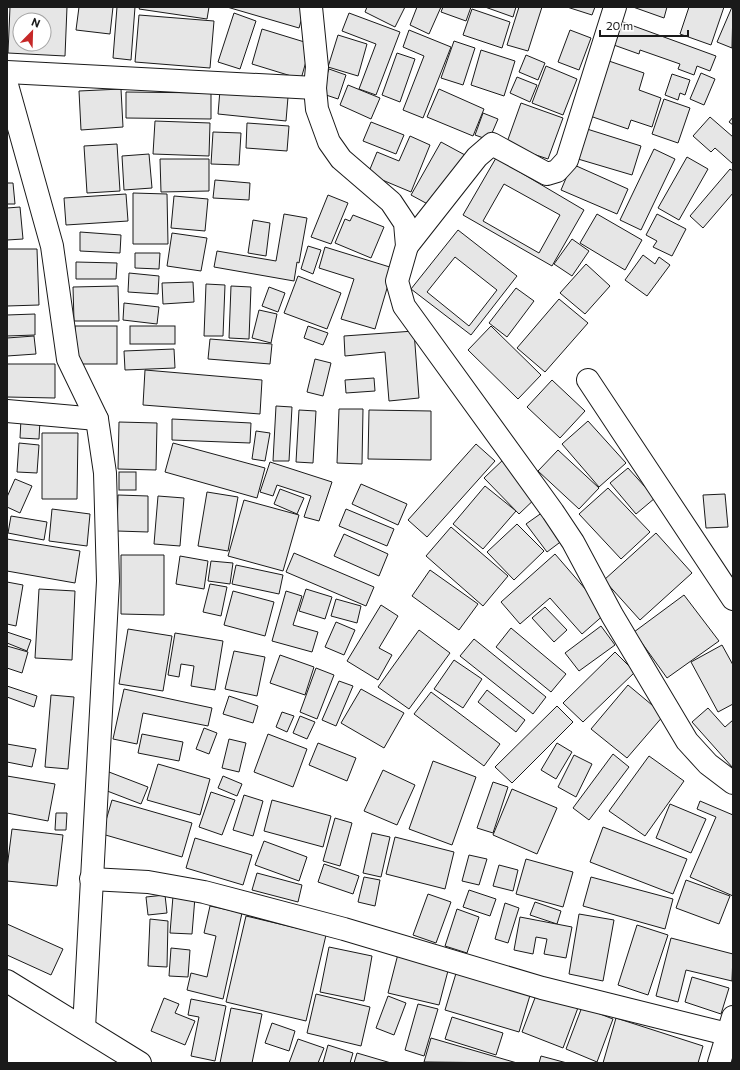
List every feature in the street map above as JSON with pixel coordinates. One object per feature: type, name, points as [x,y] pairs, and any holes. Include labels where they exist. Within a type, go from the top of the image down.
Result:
[{"type":"street","points":[[311,7],[317,67],[315,88],[317,109],[329,142],[341,159],[391,202],[405,223],[407,246]]},
{"type":"street","points":[[615,7],[567,160],[557,170],[547,174],[492,144],[477,157],[407,246],[396,281],[404,306],[553,512],[573,542],[612,615],[687,741],[708,764],[733,783]]},
{"type":"street","points":[[7,72],[315,88]]},
{"type":"street","points":[[7,85],[52,246],[68,359],[97,419],[105,473],[108,581],[84,1028]]},
{"type":"street","points":[[588,380],[733,599]]},
{"type":"street","points":[[7,411],[97,419]]},
{"type":"street","points":[[92,879],[148,882],[204,892],[344,929],[542,988],[730,1025],[719,1063]]},
{"type":"street","points":[[7,981],[138,1063]]},
{"type":"building","points":[[10,7],[67,7],[65,56],[8,53]]},
{"type":"building","points":[[79,7],[113,7],[110,34],[76,30]]},
{"type":"building","points":[[117,7],[135,7],[131,60],[113,58]]},
{"type":"building","points":[[140,7],[209,7],[207,19],[139,9]]},
{"type":"building","points":[[227,7],[305,7],[299,28]]},
{"type":"building","points":[[367,7],[405,7],[395,27],[365,12]]},
{"type":"building","points":[[417,7],[441,7],[429,34],[410,25]]},
{"type":"building","points":[[443,7],[471,7],[466,21],[441,12]]},
{"type":"building","points":[[485,7],[516,7],[513,17]]},
{"type":"building","points":[[519,7],[542,7],[528,51],[507,45]]},
{"type":"building","points":[[567,7],[595,7],[592,15]]},
{"type":"building","points":[[633,7],[667,7],[664,18]]},
{"type":"building","points":[[689,7],[724,7],[711,45],[680,34]]},
{"type":"building","points":[[733,7],[732,48],[717,42]]},
{"type":"building","points":[[472,9],[510,22],[502,48],[463,35]]},
{"type":"building","points":[[234,13],[256,21],[240,69],[218,62]]},
{"type":"building","points":[[349,13],[400,32],[376,95],[359,89],[376,44],[342,31]]},
{"type":"building","points":[[139,15],[214,21],[210,68],[135,62]]},
{"type":"building","points":[[620,21],[716,56],[710,71],[697,66],[694,75],[678,69],[680,64],[640,50],[639,54],[611,44]]},
{"type":"building","points":[[262,29],[311,44],[301,79],[252,64]]},
{"type":"building","points":[[409,30],[451,47],[423,118],[403,110],[424,56],[403,47]]},
{"type":"building","points":[[570,30],[591,38],[579,70],[558,62]]},
{"type":"building","points":[[338,35],[367,44],[358,76],[328,67]]},
{"type":"building","points":[[454,41],[475,48],[463,85],[441,78]]},
{"type":"building","points":[[481,50],[515,61],[504,96],[471,85]]},
{"type":"building","points":[[397,53],[415,59],[400,102],[382,95]]},
{"type":"building","points":[[526,55],[545,63],[538,80],[519,72]]},
{"type":"building","points":[[606,60],[644,73],[639,90],[661,98],[652,127],[631,120],[628,129],[587,115]]},
{"type":"building","points":[[546,66],[577,79],[563,115],[532,103]]},
{"type":"building","points":[[329,69],[346,75],[338,99],[320,93]]},
{"type":"building","points":[[701,73],[715,79],[704,105],[690,99]]},
{"type":"building","points":[[672,74],[690,80],[685,95],[680,93],[678,100],[665,95]]},
{"type":"building","points":[[517,77],[537,85],[530,102],[510,93]]},
{"type":"building","points":[[348,85],[380,98],[371,119],[340,105]]},
{"type":"building","points":[[121,89],[123,127],[81,130],[79,91]]},
{"type":"building","points":[[439,89],[484,109],[473,136],[427,117]]},
{"type":"building","points":[[220,90],[288,97],[286,121],[218,114]]},
{"type":"building","points":[[126,92],[211,93],[211,119],[126,118]]},
{"type":"building","points":[[664,99],[690,108],[678,143],[652,134]]},
{"type":"building","points":[[521,103],[563,118],[548,159],[506,145]]},
{"type":"building","points":[[483,113],[498,119],[489,140],[475,135]]},
{"type":"building","points":[[710,117],[733,137],[733,164],[715,148],[711,152],[693,136]]},
{"type":"building","points":[[733,117],[733,125],[729,122]]},
{"type":"building","points":[[155,121],[210,123],[209,156],[153,154]]},
{"type":"building","points":[[371,122],[404,135],[396,154],[363,141]]},
{"type":"building","points":[[247,123],[289,126],[287,151],[246,148]]},
{"type":"building","points":[[587,129],[641,146],[632,175],[578,159]]},
{"type":"building","points":[[213,132],[241,133],[239,165],[211,164]]},
{"type":"building","points":[[410,136],[430,145],[411,192],[368,174],[377,152],[399,161]]},
{"type":"building","points":[[441,142],[465,155],[435,208],[411,195]]},
{"type":"building","points":[[117,144],[120,191],[87,193],[84,146]]},
{"type":"building","points":[[654,149],[675,159],[641,230],[620,220]]},
{"type":"building","points":[[149,154],[152,188],[124,190],[122,156]]},
{"type":"building","points":[[687,157],[708,169],[679,220],[658,208]]},
{"type":"building","points":[[496,158],[584,210],[552,266],[463,215]],"holes":[[[504,184],[560,215],[539,253],[483,221]]]},
{"type":"building","points":[[160,159],[209,159],[209,191],[161,192]]},
{"type":"building","points":[[572,164],[628,189],[617,214],[561,190]]},
{"type":"building","points":[[730,169],[733,171],[733,193],[703,228],[690,216]]},
{"type":"building","points":[[215,180],[250,183],[249,200],[213,198]]},
{"type":"building","points":[[7,183],[13,183],[15,204],[7,204]]},
{"type":"building","points":[[133,193],[167,194],[168,244],[133,244]]},
{"type":"building","points":[[126,194],[128,221],[66,225],[64,198]]},
{"type":"building","points":[[328,195],[348,203],[331,244],[311,237]]},
{"type":"building","points":[[174,196],[208,199],[205,231],[171,228]]},
{"type":"building","points":[[20,207],[23,239],[7,240],[7,208]]},
{"type":"building","points":[[284,214],[307,218],[299,263],[297,262],[294,281],[214,267],[217,251],[276,261]]},
{"type":"building","points":[[597,214],[642,240],[625,270],[580,243]]},
{"type":"building","points":[[657,214],[686,229],[672,256],[653,247],[657,241],[646,235]]},
{"type":"building","points":[[353,215],[384,227],[371,258],[335,243],[345,219],[350,221]]},
{"type":"building","points":[[253,220],[270,223],[266,256],[248,253]]},
{"type":"building","points":[[458,230],[517,276],[471,335],[411,289]],"holes":[[[455,257],[497,290],[469,326],[427,292]]]},
{"type":"building","points":[[80,232],[121,235],[120,253],[80,251]]},
{"type":"building","points":[[172,233],[207,238],[201,271],[167,266]]},
{"type":"building","points":[[572,239],[589,251],[572,276],[554,264]]},
{"type":"building","points":[[308,246],[321,250],[313,274],[301,269]]},
{"type":"building","points":[[325,247],[393,268],[375,329],[341,319],[354,279],[319,268]]},
{"type":"building","points":[[7,249],[37,249],[39,305],[7,306]]},
{"type":"building","points":[[135,253],[160,253],[159,269],[135,268]]},
{"type":"building","points":[[643,255],[655,264],[659,257],[670,265],[647,296],[625,280]]},
{"type":"building","points":[[76,262],[117,263],[116,279],[76,279]]},
{"type":"building","points":[[586,264],[610,286],[585,314],[560,293]]},
{"type":"building","points":[[129,273],[159,276],[158,294],[128,292]]},
{"type":"building","points":[[298,276],[341,293],[327,329],[284,313]]},
{"type":"building","points":[[193,282],[194,302],[163,304],[162,283]]},
{"type":"building","points":[[206,284],[225,285],[223,336],[204,336]]},
{"type":"building","points":[[118,286],[119,321],[74,321],[73,287]]},
{"type":"building","points":[[231,286],[251,287],[249,339],[229,338]]},
{"type":"building","points":[[269,287],[285,293],[278,312],[262,306]]},
{"type":"building","points":[[516,288],[534,301],[507,337],[489,323]]},
{"type":"building","points":[[559,299],[588,323],[545,372],[517,348]]},
{"type":"building","points":[[124,303],[159,307],[157,324],[123,320]]},
{"type":"building","points":[[259,310],[277,314],[271,343],[252,338]]},
{"type":"building","points":[[35,314],[35,335],[7,336],[7,315]]},
{"type":"building","points":[[75,326],[117,326],[117,364],[75,364]]},
{"type":"building","points":[[130,326],[175,326],[175,344],[130,344]]},
{"type":"building","points":[[308,326],[328,333],[323,345],[304,338]]},
{"type":"building","points":[[491,326],[541,375],[518,399],[468,350]]},
{"type":"building","points":[[414,331],[419,398],[389,401],[385,352],[345,356],[344,336]]},
{"type":"building","points":[[34,336],[36,354],[7,356],[7,338]]},
{"type":"building","points":[[210,339],[272,344],[270,364],[208,359]]},
{"type":"building","points":[[174,349],[175,368],[125,370],[124,351]]},
{"type":"building","points":[[315,359],[331,363],[323,396],[307,392]]},
{"type":"building","points":[[7,364],[55,364],[55,398],[7,397]]},
{"type":"building","points":[[145,370],[262,380],[260,414],[143,405]]},
{"type":"building","points":[[374,378],[375,391],[346,393],[345,380]]},
{"type":"building","points":[[552,380],[585,411],[560,438],[527,407]]},
{"type":"building","points":[[276,406],[292,407],[289,461],[273,461]]},
{"type":"building","points":[[339,409],[363,409],[362,464],[337,463]]},
{"type":"building","points":[[299,410],[316,411],[313,463],[296,462]]},
{"type":"building","points":[[369,410],[431,411],[431,460],[368,459]]},
{"type":"building","points":[[21,419],[40,420],[39,439],[20,438]]},
{"type":"building","points":[[172,419],[251,423],[250,443],[172,440]]},
{"type":"building","points":[[588,421],[626,463],[599,487],[562,444]]},
{"type":"building","points":[[119,422],[157,423],[156,470],[118,469]]},
{"type":"building","points":[[256,431],[270,433],[265,461],[252,459]]},
{"type":"building","points":[[42,433],[78,433],[77,499],[42,499]]},
{"type":"building","points":[[19,443],[39,445],[37,473],[17,472]]},
{"type":"building","points":[[173,443],[265,468],[257,498],[165,472]]},
{"type":"building","points":[[476,444],[495,461],[427,537],[408,520]]},
{"type":"building","points":[[558,450],[599,488],[579,509],[538,471]]},
{"type":"building","points":[[505,458],[540,494],[519,514],[484,478]]},
{"type":"building","points":[[270,462],[332,482],[319,521],[304,517],[311,496],[277,485],[273,496],[260,492]]},
{"type":"building","points":[[628,468],[655,498],[636,514],[610,483]]},
{"type":"building","points":[[119,472],[136,472],[136,490],[119,490]]},
{"type":"building","points":[[15,479],[32,486],[20,513],[7,507],[7,497]]},
{"type":"building","points":[[361,484],[407,504],[398,525],[352,504]]},
{"type":"building","points":[[485,486],[516,511],[483,549],[453,524]]},
{"type":"building","points":[[608,488],[650,532],[621,559],[579,514]]},
{"type":"building","points":[[280,489],[304,498],[297,514],[274,504]]},
{"type":"building","points":[[207,492],[238,497],[228,551],[198,546]]},
{"type":"building","points":[[725,494],[728,527],[706,528],[703,495]]},
{"type":"building","points":[[118,495],[148,496],[148,532],[117,531]]},
{"type":"building","points":[[158,496],[184,498],[180,546],[154,544]]},
{"type":"building","points":[[244,500],[299,515],[283,571],[228,556]]},
{"type":"building","points":[[52,509],[90,514],[87,546],[49,541]]},
{"type":"building","points":[[346,509],[394,529],[387,546],[339,526]]},
{"type":"building","points":[[543,512],[563,540],[547,552],[526,524]]},
{"type":"building","points":[[11,516],[47,522],[44,540],[8,533]]},
{"type":"building","points":[[517,524],[544,551],[514,580],[487,552]]},
{"type":"building","points":[[451,527],[508,576],[483,606],[426,556]]},
{"type":"building","points":[[656,533],[692,573],[640,620],[604,580]]},
{"type":"building","points":[[344,534],[388,554],[379,576],[334,556]]},
{"type":"building","points":[[7,539],[80,551],[75,583],[7,571]]},
{"type":"building","points":[[294,553],[374,587],[366,606],[286,572]]},
{"type":"building","points":[[555,554],[606,613],[582,634],[550,598],[520,624],[501,602]]},
{"type":"building","points":[[121,555],[164,555],[164,615],[121,614]]},
{"type":"building","points":[[180,556],[208,561],[204,589],[176,584]]},
{"type":"building","points":[[211,561],[233,563],[230,584],[208,581]]},
{"type":"building","points":[[236,565],[283,575],[279,594],[232,584]]},
{"type":"building","points":[[430,570],[478,604],[459,630],[412,596]]},
{"type":"building","points":[[7,582],[23,585],[16,626],[7,624]]},
{"type":"building","points":[[210,584],[227,587],[221,616],[203,612]]},
{"type":"building","points":[[39,589],[75,591],[72,660],[35,658]]},
{"type":"building","points":[[306,589],[332,597],[325,619],[299,611]]},
{"type":"building","points":[[233,591],[274,602],[265,636],[224,625]]},
{"type":"building","points":[[286,591],[302,596],[293,625],[318,632],[312,652],[272,641]]},
{"type":"building","points":[[684,595],[719,641],[667,678],[634,632]]},
{"type":"building","points":[[336,599],[361,606],[357,623],[331,616]]},
{"type":"building","points":[[381,605],[398,616],[379,648],[392,655],[378,680],[347,661]]},
{"type":"building","points":[[545,607],[567,630],[554,642],[532,618]]},
{"type":"building","points":[[336,622],[355,630],[344,655],[325,647]]},
{"type":"building","points":[[601,626],[615,645],[579,671],[565,653]]},
{"type":"building","points":[[511,628],[566,674],[551,692],[496,647]]},
{"type":"building","points":[[128,629],[172,636],[163,691],[119,684]]},
{"type":"building","points":[[419,630],[450,653],[409,709],[378,687]]},
{"type":"building","points":[[7,632],[31,640],[27,651],[7,643]]},
{"type":"building","points":[[175,633],[223,641],[215,690],[191,686],[194,666],[181,664],[179,677],[168,675]]},
{"type":"building","points":[[474,639],[546,697],[533,714],[460,656]]},
{"type":"building","points":[[722,645],[733,665],[733,704],[718,712],[691,662]]},
{"type":"building","points":[[7,646],[28,652],[22,673],[7,668]]},
{"type":"building","points":[[234,651],[265,657],[257,696],[225,689]]},
{"type":"building","points":[[615,652],[635,672],[583,722],[563,703]]},
{"type":"building","points":[[280,655],[314,667],[305,695],[270,683]]},
{"type":"building","points":[[454,660],[482,679],[463,708],[434,689]]},
{"type":"building","points":[[316,668],[334,675],[317,719],[300,712]]},
{"type":"building","points":[[339,681],[353,686],[336,726],[322,720]]},
{"type":"building","points":[[628,685],[664,715],[627,758],[591,729]]},
{"type":"building","points":[[7,686],[37,696],[34,707],[7,697]]},
{"type":"building","points":[[124,689],[212,708],[208,726],[143,713],[137,744],[113,739]]},
{"type":"building","points":[[361,689],[404,713],[384,748],[341,723]]},
{"type":"building","points":[[487,690],[525,720],[516,732],[478,702]]},
{"type":"building","points":[[431,692],[500,744],[484,766],[414,714]]},
{"type":"building","points":[[51,695],[74,697],[68,769],[45,767]]},
{"type":"building","points":[[229,696],[258,706],[253,723],[223,714]]},
{"type":"building","points":[[557,706],[573,722],[512,783],[495,767]]},
{"type":"building","points":[[708,708],[725,727],[733,720],[733,768],[692,722]]},
{"type":"building","points":[[282,712],[294,716],[287,732],[276,727]]},
{"type":"building","points":[[300,716],[315,722],[307,739],[293,733]]},
{"type":"building","points":[[204,728],[217,733],[209,754],[196,749]]},
{"type":"building","points":[[142,734],[183,742],[179,761],[138,753]]},
{"type":"building","points":[[268,734],[307,749],[293,787],[254,772]]},
{"type":"building","points":[[229,739],[246,743],[239,772],[222,768]]},
{"type":"building","points":[[318,743],[356,758],[347,781],[309,765]]},
{"type":"building","points":[[557,743],[572,752],[556,779],[541,770]]},
{"type":"building","points":[[7,744],[36,749],[32,767],[7,762]]},
{"type":"building","points":[[613,754],[629,767],[589,820],[573,808]]},
{"type":"building","points":[[574,755],[592,764],[576,797],[558,787]]},
{"type":"building","points":[[649,756],[684,781],[645,836],[609,811]]},
{"type":"building","points":[[433,761],[476,777],[452,845],[409,829]]},
{"type":"building","points":[[158,764],[210,779],[200,815],[147,800]]},
{"type":"building","points":[[383,770],[415,785],[397,825],[364,811]]},
{"type":"building","points":[[109,772],[148,787],[141,804],[102,789]]},
{"type":"building","points":[[7,776],[55,784],[48,821],[7,813]]},
{"type":"building","points":[[223,776],[242,784],[237,796],[218,788]]},
{"type":"building","points":[[493,782],[508,787],[493,833],[477,828]]},
{"type":"building","points":[[512,789],[557,808],[537,854],[493,835]]},
{"type":"building","points":[[211,792],[235,800],[222,835],[199,827]]},
{"type":"building","points":[[244,795],[263,801],[253,836],[233,830]]},
{"type":"building","points":[[112,800],[192,823],[182,857],[102,834]]},
{"type":"building","points":[[272,800],[331,816],[323,847],[264,831]]},
{"type":"building","points":[[700,801],[733,815],[733,896],[690,877],[716,817],[697,809]]},
{"type":"building","points":[[670,804],[706,819],[691,853],[656,838]]},
{"type":"building","points":[[56,813],[67,813],[66,830],[55,830]]},
{"type":"building","points":[[335,818],[352,823],[340,866],[323,861]]},
{"type":"building","points":[[603,827],[687,859],[673,894],[590,862]]},
{"type":"building","points":[[12,829],[63,835],[57,886],[7,881],[7,868]]},
{"type":"building","points":[[372,833],[390,837],[381,877],[363,873]]},
{"type":"building","points":[[395,837],[454,852],[445,889],[386,874]]},
{"type":"building","points":[[195,838],[252,855],[243,885],[186,868]]},
{"type":"building","points":[[264,841],[307,857],[299,881],[255,865]]},
{"type":"building","points":[[469,855],[487,859],[479,885],[462,881]]},
{"type":"building","points":[[526,859],[573,872],[563,907],[516,894]]},
{"type":"building","points":[[324,864],[359,876],[353,894],[318,882]]},
{"type":"building","points":[[499,865],[518,870],[513,891],[493,886]]},
{"type":"building","points":[[257,873],[302,885],[298,902],[252,890]]},
{"type":"building","points":[[364,877],[380,880],[375,906],[358,902]]},
{"type":"building","points":[[591,877],[673,899],[665,929],[583,906]]},
{"type":"building","points":[[686,880],[730,896],[719,924],[676,908]]},
{"type":"building","points":[[469,890],[496,899],[490,916],[463,907]]},
{"type":"building","points":[[428,894],[451,902],[436,943],[413,935]]},
{"type":"building","points":[[165,895],[167,913],[148,915],[146,897]]},
{"type":"building","points":[[173,896],[195,897],[192,934],[170,933]]},
{"type":"building","points":[[535,902],[561,911],[557,924],[530,915]]},
{"type":"building","points":[[505,903],[519,908],[508,943],[495,939]]},
{"type":"building","points":[[210,906],[242,913],[223,999],[187,990],[191,973],[207,977],[216,936],[204,933]]},
{"type":"building","points":[[457,909],[479,917],[467,953],[445,946]]},
{"type":"building","points":[[579,914],[614,920],[603,981],[569,974]]},
{"type":"building","points":[[246,916],[326,935],[306,1021],[226,1002]]},
{"type":"building","points":[[520,917],[572,927],[566,958],[544,954],[547,939],[536,937],[533,954],[514,950]]},
{"type":"building","points":[[150,919],[168,921],[167,967],[148,966]]},
{"type":"building","points":[[7,924],[63,949],[51,975],[7,955]]},
{"type":"building","points":[[637,925],[668,935],[648,995],[618,985]]},
{"type":"building","points":[[671,938],[733,954],[732,981],[686,970],[678,1002],[656,996]]},
{"type":"building","points":[[329,947],[372,956],[364,1001],[320,992]]},
{"type":"building","points":[[171,948],[190,950],[188,977],[169,976]]},
{"type":"building","points":[[398,954],[449,967],[439,1005],[388,993]]},
{"type":"building","points":[[457,970],[531,992],[519,1032],[445,1010]]},
{"type":"building","points":[[692,977],[729,988],[721,1014],[685,1002]]},
{"type":"building","points":[[538,990],[579,1005],[563,1048],[522,1032]]},
{"type":"building","points":[[316,994],[370,1007],[361,1046],[307,1033]]},
{"type":"building","points":[[388,996],[406,1003],[394,1035],[376,1028]]},
{"type":"building","points":[[164,998],[179,1004],[175,1013],[195,1021],[185,1045],[151,1031]]},
{"type":"building","points":[[191,999],[226,1006],[215,1061],[191,1056],[199,1017],[188,1015]]},
{"type":"building","points":[[418,1004],[438,1009],[424,1056],[405,1050]]},
{"type":"building","points":[[582,1007],[613,1019],[597,1062],[566,1049]]},
{"type":"building","points":[[231,1008],[262,1014],[252,1063],[220,1063]]},
{"type":"building","points":[[452,1017],[503,1033],[496,1055],[445,1039]]},
{"type":"building","points":[[616,1018],[703,1046],[698,1063],[603,1063]]},
{"type":"building","points":[[272,1023],[295,1031],[289,1051],[265,1043]]},
{"type":"building","points":[[431,1038],[517,1063],[424,1062]]},
{"type":"building","points":[[298,1039],[324,1048],[318,1063],[289,1063]]},
{"type":"building","points":[[328,1045],[353,1053],[350,1063],[323,1063]]},
{"type":"building","points":[[357,1053],[391,1063],[354,1063]]},
{"type":"building","points":[[541,1056],[567,1063],[539,1063]]}]
